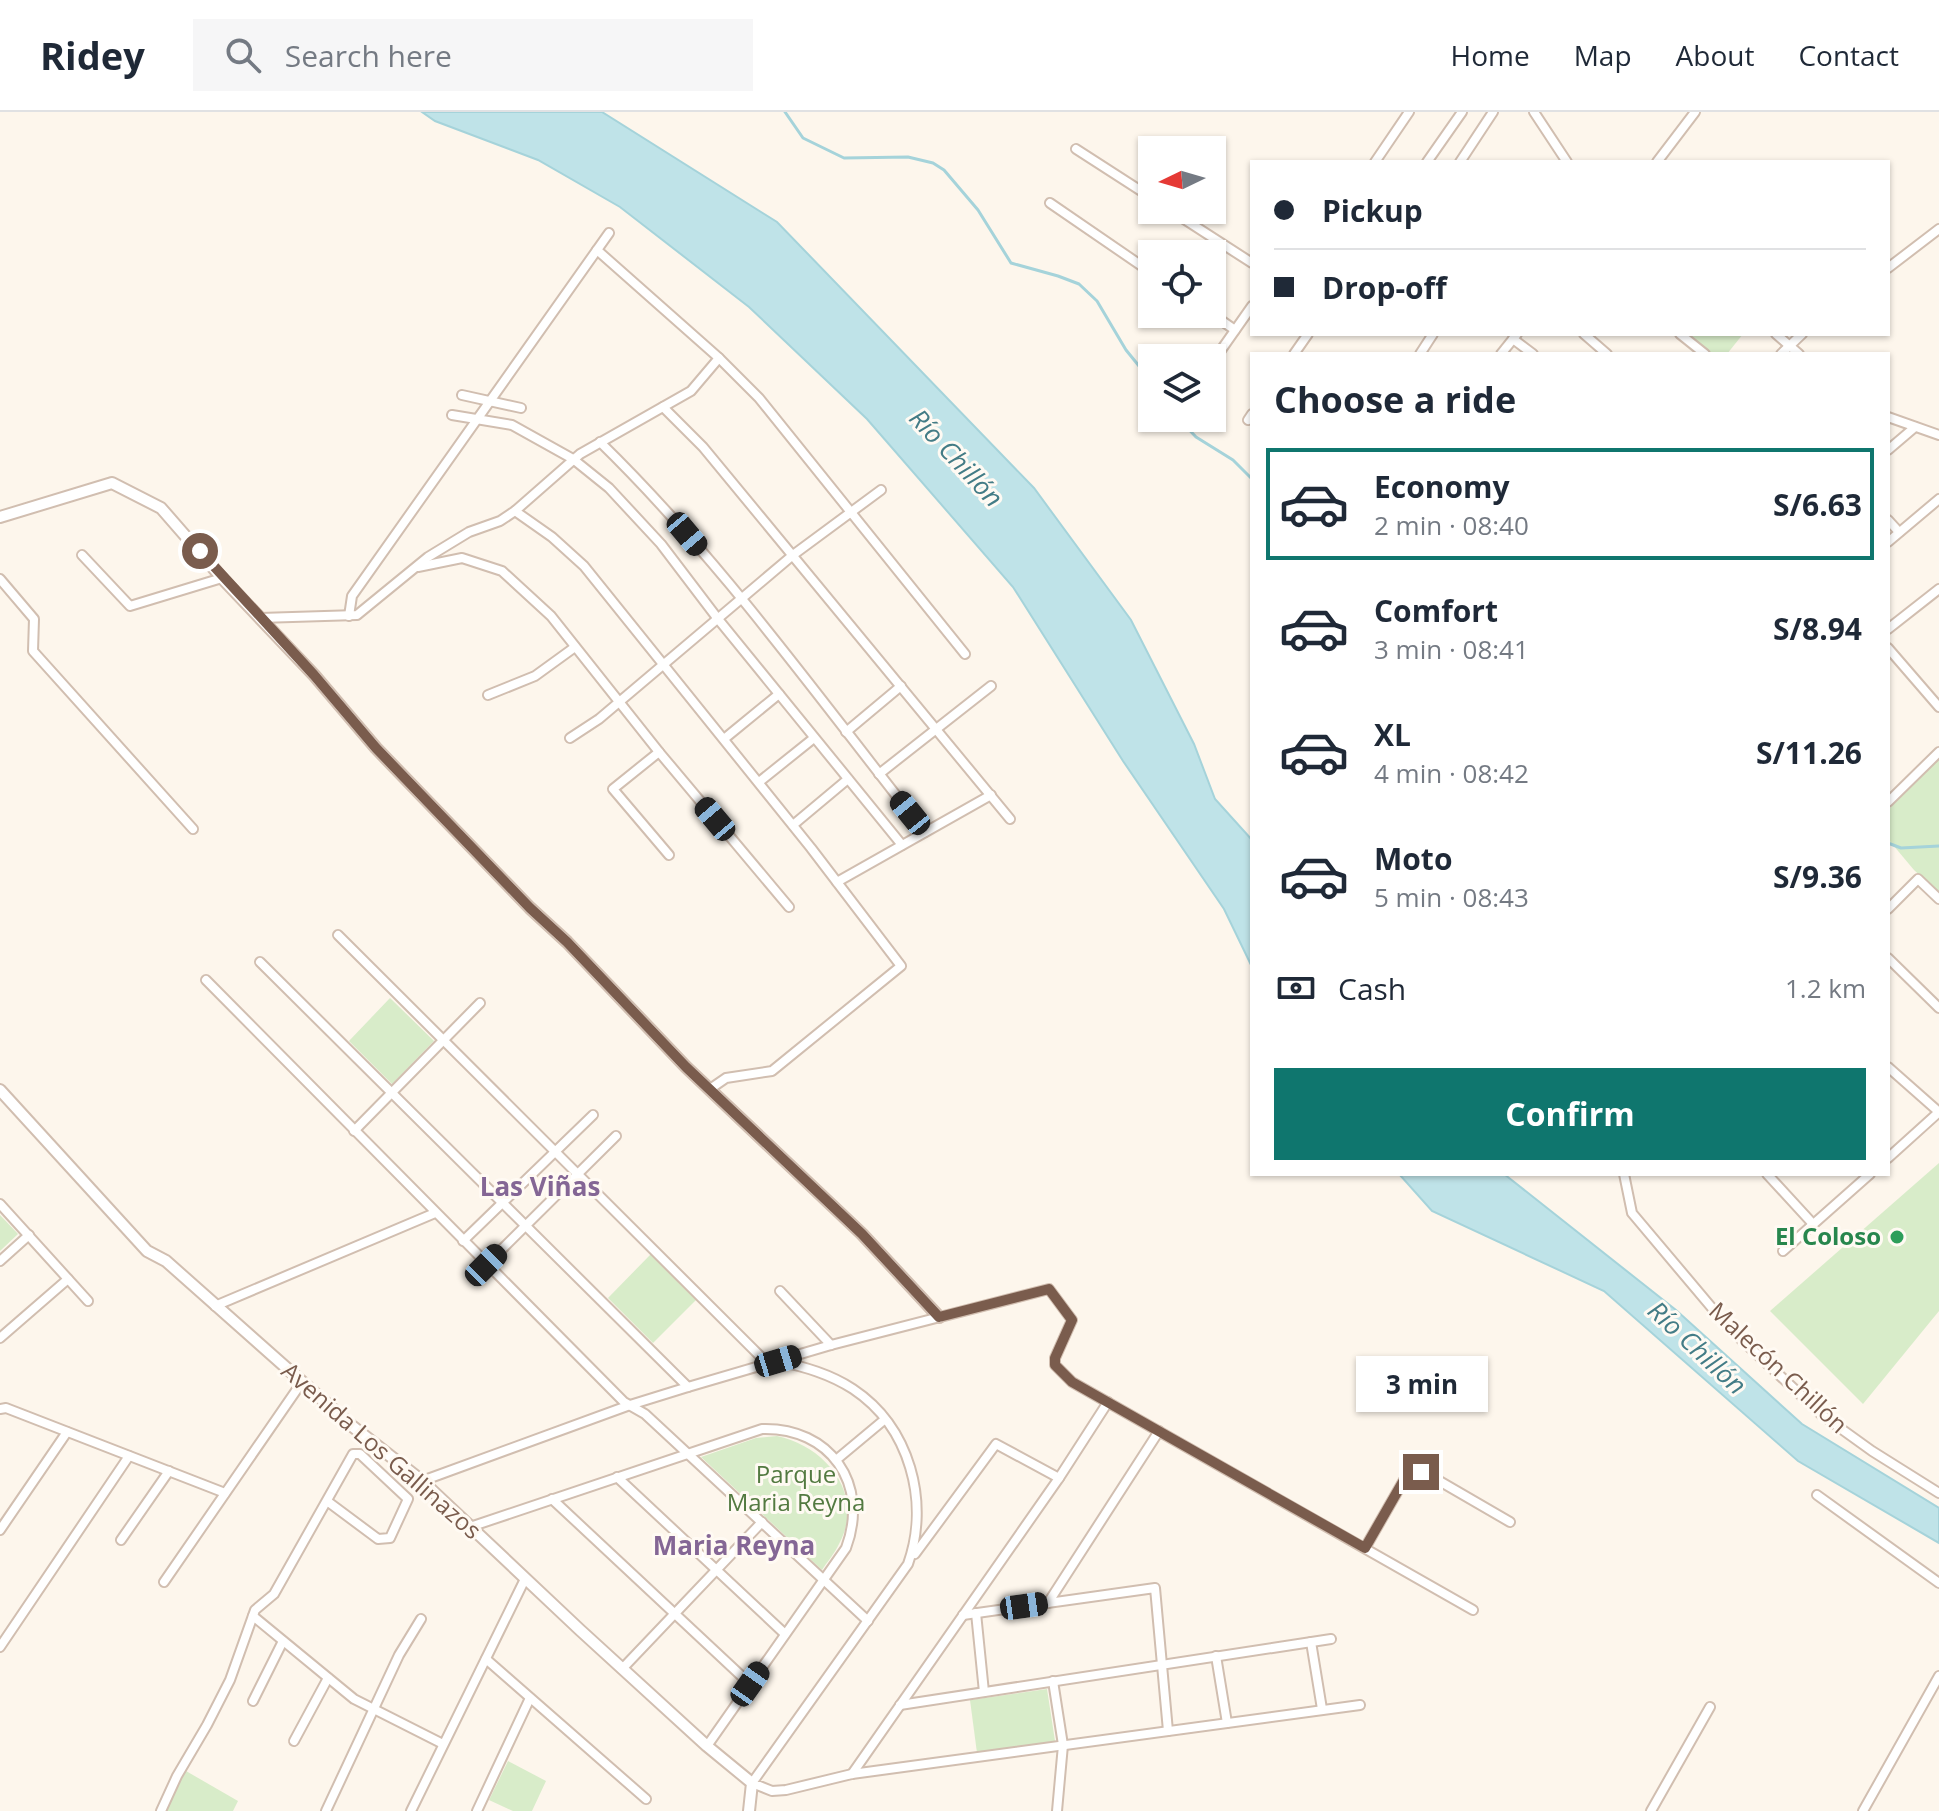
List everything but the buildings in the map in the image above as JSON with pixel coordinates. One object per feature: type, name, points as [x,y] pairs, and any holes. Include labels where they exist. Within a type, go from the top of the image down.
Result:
[{"type":"street","points":[[1376,160],[1409,112]]},
{"type":"street","points":[[1428,160],[1462,112]]},
{"type":"street","points":[[1461,160],[1493,112]]},
{"type":"street","points":[[1534,112],[1566,160]]},
{"type":"street","points":[[1662,160],[1695,112]]},
{"type":"street","points":[[1076,149],[1138,189]]},
{"type":"street","points":[[1050,203],[1138,263]]},
{"type":"street","points":[[1192,224],[1250,262]]},
{"type":"street","points":[[1890,266],[1939,229]]},
{"type":"street","points":[[349,616],[352,596],[609,233]]},
{"type":"street","points":[[597,250],[719,358],[759,398],[965,654]]},
{"type":"street","points":[[1225,344],[1250,309]]},
{"type":"street","points":[[1226,324],[1235,330]]},
{"type":"street","points":[[1503,352],[1515,336],[1531,352]]},
{"type":"street","points":[[1586,336],[1605,352]]},
{"type":"street","points":[[1682,336],[1702,352]]},
{"type":"street","points":[[1778,336],[1797,352]]},
{"type":"street","points":[[1782,352],[1799,336]]},
{"type":"street","points":[[260,618],[349,616],[360,613],[415,568],[469,532],[500,521],[515,511],[573,459],[691,391],[719,358]]},
{"type":"street","points":[[462,395],[521,408]]},
{"type":"street","points":[[663,407],[703,447],[1010,819]]},
{"type":"street","points":[[452,415],[512,425],[573,459],[609,488],[661,544],[902,845]]},
{"type":"street","points":[[1890,418],[1939,435]]},
{"type":"street","points":[[1890,448],[1915,427]]},
{"type":"street","points":[[600,442],[653,494],[741,599],[925,832]]},
{"type":"street","points":[[0,517],[112,483],[161,508],[314,675],[376,748],[710,1089],[862,1234],[939,1317]]},
{"type":"street","points":[[570,738],[599,719],[793,555],[881,490]]},
{"type":"street","points":[[1890,540],[1939,499]]},
{"type":"street","points":[[515,511],[552,537],[584,566],[759,782],[901,966],[772,1071],[726,1078],[710,1089]]},
{"type":"street","points":[[1890,522],[1899,532]]},
{"type":"street","points":[[82,555],[130,606],[222,578]]},
{"type":"street","points":[[415,568],[462,558],[502,571],[551,616],[618,702],[789,907]]},
{"type":"street","points":[[0,579],[34,619],[33,651],[193,829]]},
{"type":"street","points":[[1890,627],[1939,589]]},
{"type":"street","points":[[488,695],[535,676],[575,647]]},
{"type":"street","points":[[1890,650],[1939,707]]},
{"type":"street","points":[[846,732],[901,686]]},
{"type":"street","points":[[879,774],[991,686]]},
{"type":"street","points":[[724,739],[779,694]]},
{"type":"street","points":[[759,782],[814,738]]},
{"type":"street","points":[[659,752],[613,789],[669,855]]},
{"type":"street","points":[[1890,800],[1939,752]]},
{"type":"street","points":[[793,825],[848,779]]},
{"type":"street","points":[[837,882],[991,795]]},
{"type":"street","points":[[1890,907],[1918,879],[1939,899]]},
{"type":"street","points":[[338,935],[768,1364]]},
{"type":"street","points":[[1890,960],[1939,1008]]},
{"type":"street","points":[[260,962],[688,1387]]},
{"type":"street","points":[[206,980],[486,1265],[630,1405],[645,1414],[688,1453],[868,1621]]},
{"type":"street","points":[[354,1131],[480,1003]]},
{"type":"street","points":[[1890,1069],[1939,1112],[1890,1156]]},
{"type":"street","name":"Avenida Los Gallinazos","points":[[0,1090],[4,1103],[147,1251],[166,1261],[352,1426],[422,1481],[524,1581],[752,1783]]},
{"type":"street","points":[[463,1241],[593,1115]]},
{"type":"street","points":[[486,1265],[616,1136]]},
{"type":"street","name":"Malecón Chillón","points":[[1624,1176],[1632,1213],[1728,1327],[1822,1415],[1939,1493]]},
{"type":"street","points":[[1769,1176],[1813,1224]]},
{"type":"street","points":[[1775,1182],[1781,1176]]},
{"type":"street","points":[[1783,1251],[1868,1176]]},
{"type":"street","points":[[0,1204],[88,1301]]},
{"type":"street","points":[[215,1306],[435,1213]]},
{"type":"street","points":[[0,1261],[29,1235]]},
{"type":"street","points":[[0,1338],[68,1279]]},
{"type":"street","points":[[422,1481],[688,1387],[831,1345],[1049,1289],[1072,1320],[1055,1358],[1055,1365],[1072,1382],[1473,1610]]},
{"type":"street","points":[[780,1291],[831,1345]]},
{"type":"street","points":[[778,1361],[809,1368],[833,1378],[871,1403],[908,1457],[917,1498],[915,1542],[908,1564]]},
{"type":"street","points":[[164,1582],[302,1382]]},
{"type":"street","points":[[852,1774],[1059,1478],[1108,1402]]},
{"type":"street","points":[[0,1409],[6,1408],[225,1493]]},
{"type":"street","points":[[836,1460],[884,1420]]},
{"type":"street","points":[[470,1527],[746,1433],[778,1429],[808,1437],[836,1460],[852,1491],[852,1531],[846,1548],[707,1746]]},
{"type":"street","points":[[1048,1603],[1159,1431]]},
{"type":"street","points":[[0,1530],[67,1432]]},
{"type":"street","points":[[749,1811],[752,1783],[996,1444],[1059,1478]]},
{"type":"street","points":[[161,1811],[230,1680],[255,1610],[274,1594],[353,1454],[357,1453],[375,1465],[408,1499],[390,1538],[384,1541],[327,1501]]},
{"type":"street","points":[[0,1647],[129,1456]]},
{"type":"street","points":[[121,1540],[169,1471]]},
{"type":"street","points":[[1365,1548],[1404,1480],[1413,1472],[1429,1475],[1510,1522]]},
{"type":"street","points":[[617,1477],[785,1634]]},
{"type":"street","points":[[1817,1495],[1939,1583]]},
{"type":"street","points":[[552,1499],[750,1684]]},
{"type":"street","points":[[622,1669],[762,1522]]},
{"type":"street","points":[[411,1811],[524,1581]]},
{"type":"street","points":[[963,1615],[1155,1588],[1168,1731]]},
{"type":"street","points":[[976,1613],[984,1692]]},
{"type":"street","points":[[253,1616],[354,1699],[443,1744]]},
{"type":"street","points":[[326,1811],[399,1655],[421,1619]]},
{"type":"street","points":[[900,1705],[1331,1639]]},
{"type":"street","points":[[253,1701],[283,1641]]},
{"type":"street","points":[[1311,1642],[1322,1709]]},
{"type":"street","points":[[1216,1656],[1227,1723]]},
{"type":"street","points":[[486,1659],[646,1799]]},
{"type":"street","points":[[1863,1811],[1939,1676]]},
{"type":"street","points":[[294,1741],[328,1678]]},
{"type":"street","points":[[1053,1681],[1063,1745],[1057,1811]]},
{"type":"street","points":[[477,1811],[530,1698]]},
{"type":"street","points":[[752,1783],[772,1791],[786,1790],[852,1774],[1360,1705]]},
{"type":"street","points":[[1651,1811],[1710,1707]]},
{"type":"green space","points":[[1687,336],[1741,336],[1729,352],[1701,352]]},
{"type":"green space","points":[[1939,758],[1939,893],[1890,841],[1890,808]]},
{"type":"green space","points":[[390,998],[434,1041],[392,1084],[349,1041]]},
{"type":"green space","name":"El Coloso","points":[[1939,1163],[1939,1311],[1863,1404],[1770,1311]]},
{"type":"green space","points":[[0,1215],[18,1234],[0,1251]]},
{"type":"green space","points":[[651,1254],[696,1300],[653,1343],[608,1298]]},
{"type":"green space","name":"Parque Maria Reyna","points":[[777,1436],[795,1441],[825,1461],[844,1490],[846,1525],[837,1547],[822,1570],[701,1457],[756,1438]]},
{"type":"green space","points":[[1047,1689],[1055,1741],[977,1753],[970,1700]]},
{"type":"green space","points":[[508,1761],[546,1781],[532,1811],[513,1811],[489,1800]]},
{"type":"green space","points":[[186,1771],[238,1801],[233,1811],[164,1811]]},
{"type":"water","name":"Río Chillón","points":[[422,112],[602,112],[777,222],[1034,488],[1131,620],[1194,744],[1215,799],[1250,838],[1250,963],[1224,909],[1123,761],[1013,587],[867,419],[749,307],[620,207],[538,160],[435,121]]},
{"type":"water","name":"Río Chillón","points":[[1401,1176],[1507,1176],[1676,1310],[1802,1424],[1939,1508],[1939,1543],[1798,1461],[1604,1291],[1432,1211]]},
{"type":"waterway","points":[[785,112],[803,138],[844,158],[908,157],[933,163],[944,170],[978,210],[1011,263],[1079,284],[1097,301],[1138,365]]},
{"type":"waterway","points":[[1191,432],[1233,460],[1250,477]]},
{"type":"waterway","points":[[1890,844],[1901,848],[1939,846]]},
{"type":"place","name":"El Coloso","points":[[1897,1237]]},
{"type":"district","name":"Las Viñas","points":[[540,1187]]},
{"type":"district","name":"Maria Reyna","points":[[734,1546]]},
{"type":"route","points":[[200,551],[376,748],[530,908],[567,942],[686,1067],[862,1234],[939,1317],[1049,1289],[1072,1320],[1055,1358],[1055,1365],[1072,1382],[1365,1548],[1404,1480],[1413,1472],[1421,1472]]}]
